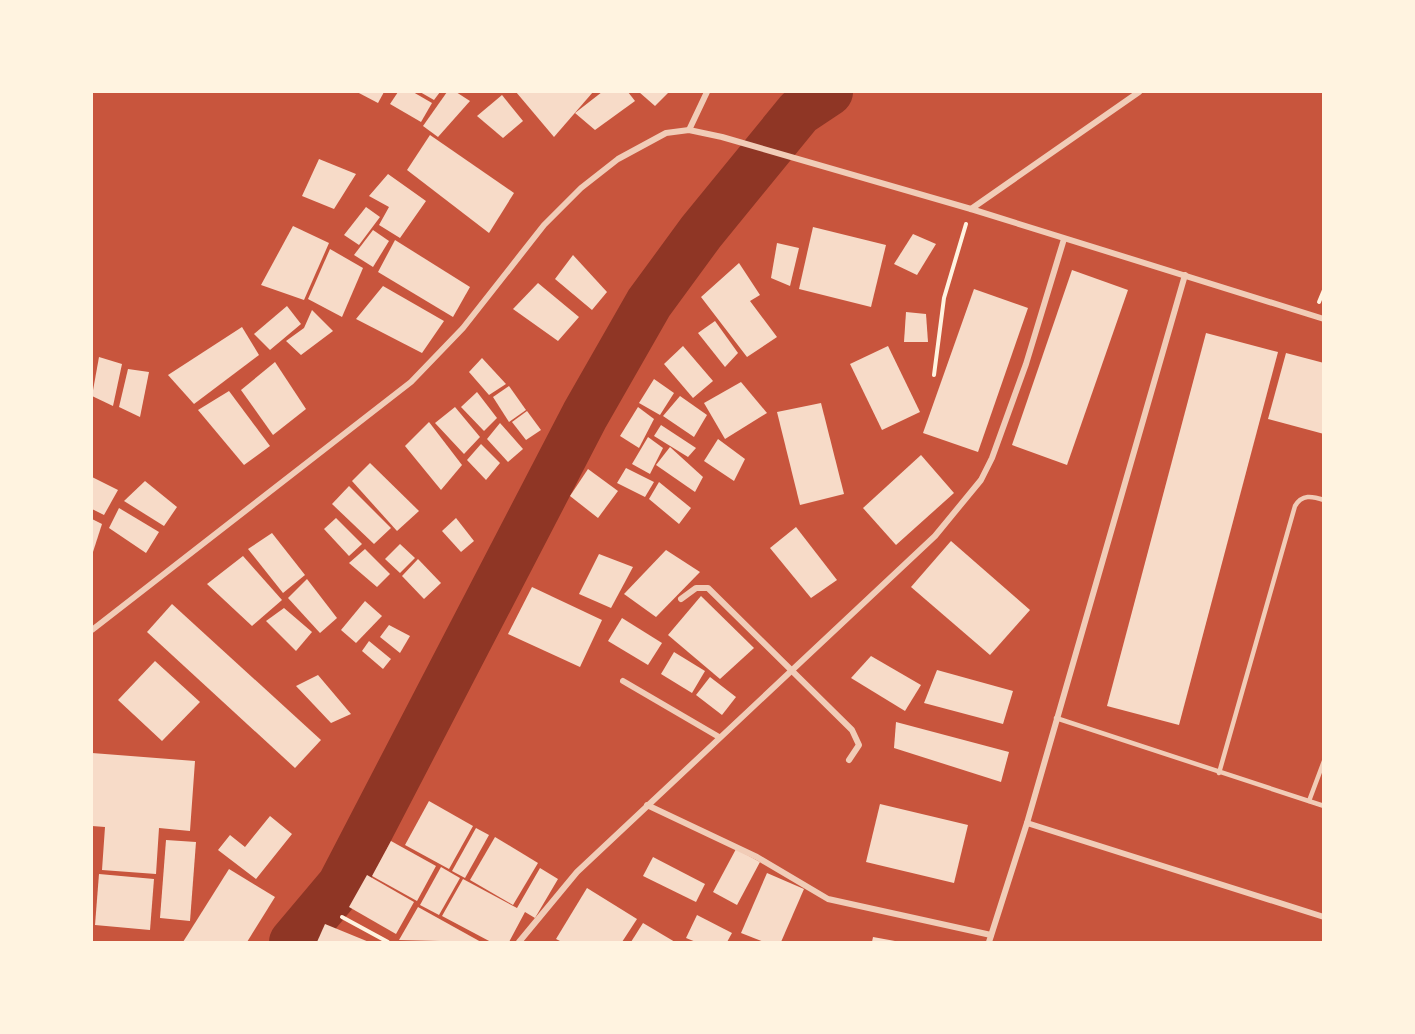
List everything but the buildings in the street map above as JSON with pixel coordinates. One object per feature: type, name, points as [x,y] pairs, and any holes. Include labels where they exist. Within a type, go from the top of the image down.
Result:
[{"type":"street","points":[[689,130],[707,92]]},
{"type":"street","points":[[971,209],[1139,92]]},
{"type":"street","points":[[92,630],[411,382],[463,328],[544,225],[581,188],[618,159],[651,140],[676,130],[689,130],[722,137],[971,209],[1323,319]]},
{"type":"street","points":[[519,942],[577,872],[935,536],[981,480],[1006,423],[1064,239]]},
{"type":"street","points":[[989,942],[1027,823],[1185,275]]},
{"type":"street","points":[[681,599],[696,588],[708,588],[858,738],[859,745],[849,760]]},
{"type":"street","points":[[623,681],[719,737]]},
{"type":"street","points":[[646,805],[758,857],[828,899],[991,934]]},
{"type":"street","points":[[1027,823],[1323,917]]},
{"type":"lane","points":[[1219,773],[1295,506],[1308,496],[1323,500]]},
{"type":"lane","points":[[1056,718],[1323,806]]},
{"type":"lane","points":[[1309,801],[1323,761]]},
{"type":"path","points":[[934,375],[948,278],[971,209]]},
{"type":"path","points":[[342,917],[388,942]]},
{"type":"waterway","points":[[293,942],[341,885],[585,415],[649,303],[701,232],[799,112],[829,92]]}]
